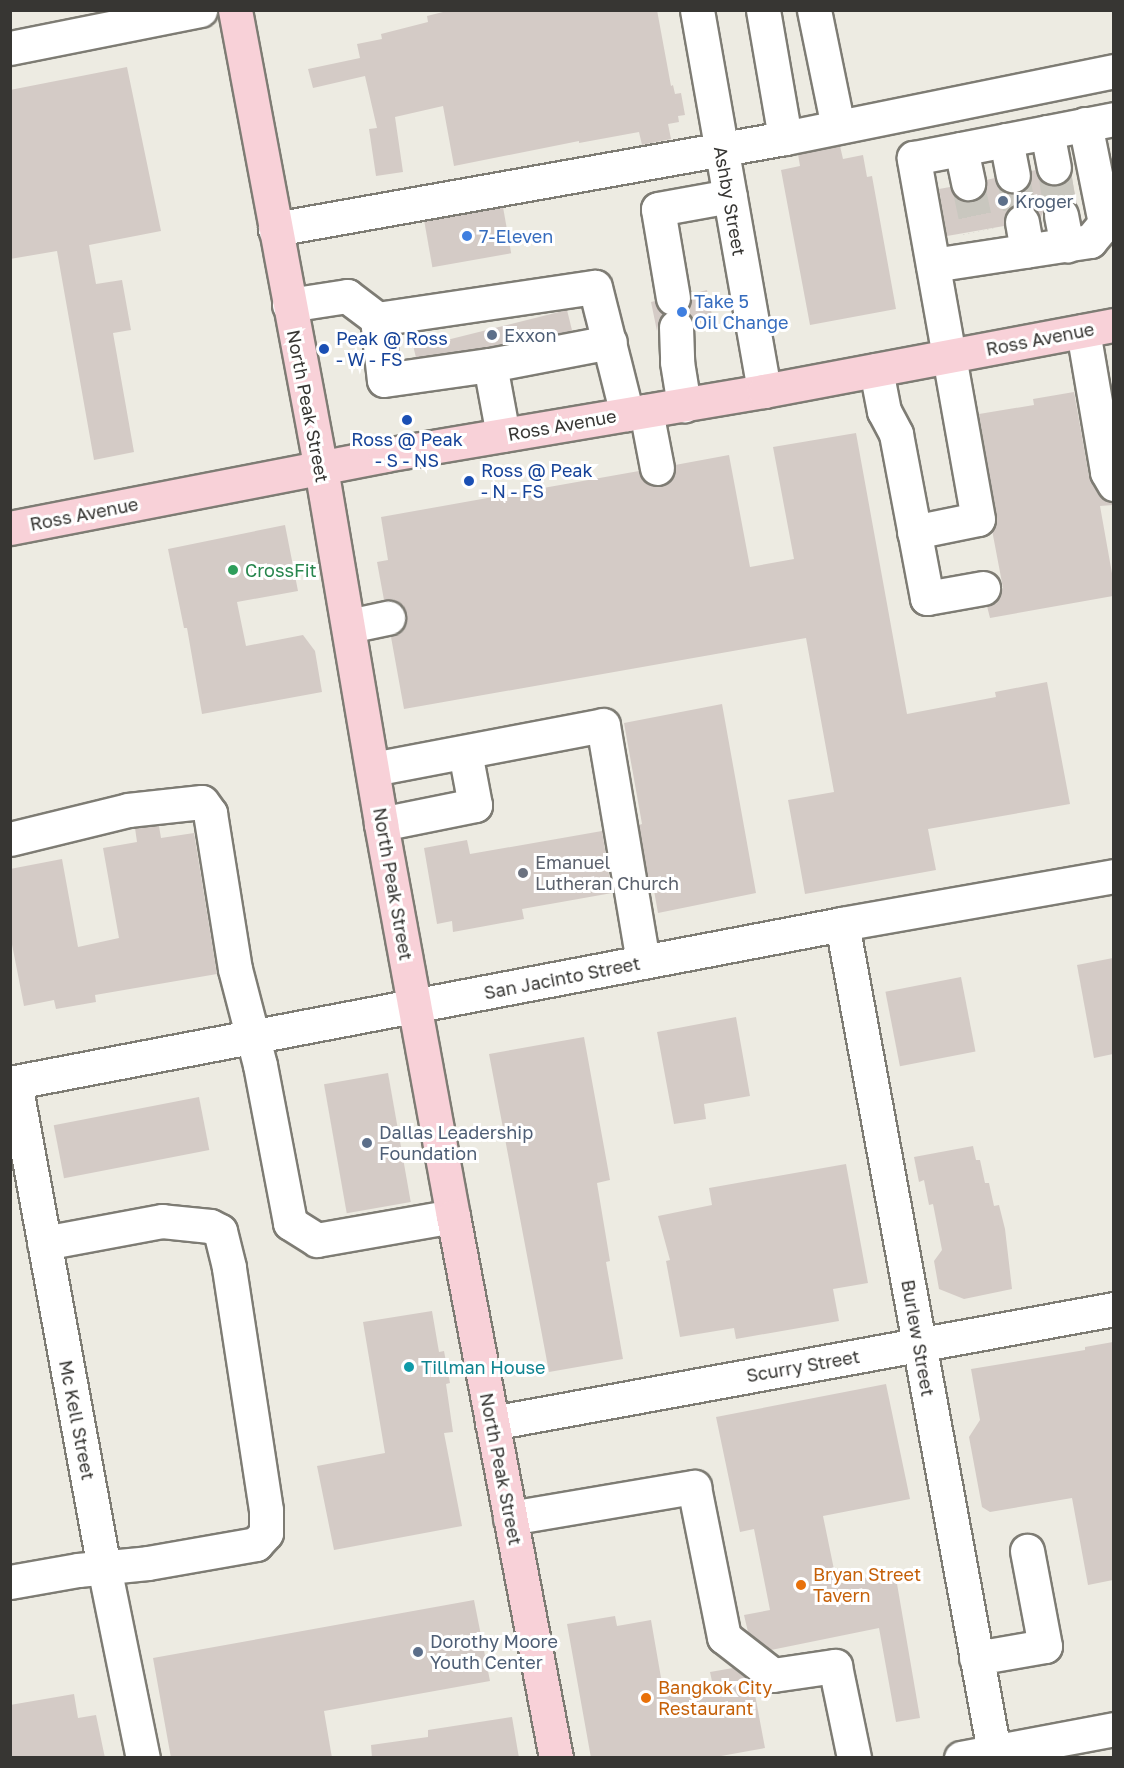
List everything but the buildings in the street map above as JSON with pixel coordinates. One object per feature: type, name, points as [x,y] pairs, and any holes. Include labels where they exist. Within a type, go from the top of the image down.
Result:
[{"type":"main road","name":"North Peak Street","points":[[235,10],[321,468],[374,769],[381,824],[556,1758]]},
{"type":"main road","name":"Ross Avenue","points":[[10,528],[321,468],[764,391],[1098,328]]},
{"type":"street","points":[[10,48],[200,10]]},
{"type":"street","name":"Ashby Street","points":[[697,10],[764,391]]},
{"type":"street","points":[[763,10],[785,138]]},
{"type":"street","points":[[814,10],[838,127]]},
{"type":"street","points":[[275,229],[785,138],[1113,71]]},
{"type":"street","points":[[915,532],[978,519],[914,158],[1099,121],[1105,223],[1090,241],[1064,230],[980,244],[933,265]]},
{"type":"street","points":[[1047,132],[1054,167]]},
{"type":"street","points":[[1006,140],[1012,175]]},
{"type":"street","points":[[961,149],[968,183]]},
{"type":"street","points":[[684,405],[677,362],[675,313],[658,209],[730,196]]},
{"type":"street","points":[[377,320],[595,287],[610,342],[657,468]]},
{"type":"street","points":[[289,305],[347,296],[377,320],[384,380],[490,365],[610,342]]},
{"type":"street","points":[[1098,328],[1107,472],[1113,484]]},
{"type":"street","points":[[490,365],[503,435]]},
{"type":"street","points":[[876,370],[884,411],[896,434],[927,598],[983,588]]},
{"type":"street","points":[[349,626],[388,618]]},
{"type":"street","points":[[374,769],[603,725],[643,962]]},
{"type":"street","points":[[381,824],[475,805],[465,752]]},
{"type":"street","points":[[10,839],[128,810],[202,802],[210,813],[235,969],[254,1036],[290,1223],[317,1240],[453,1215]]},
{"type":"street","name":"San Jacinto Street","points":[[13,1083],[842,924],[1113,876]]},
{"type":"street","name":"Burlew Street","points":[[842,924],[994,1751]]},
{"type":"street","name":"Mc Kell Street","points":[[13,1083],[142,1758]]},
{"type":"street","points":[[10,1582],[104,1567],[148,1563],[256,1544],[266,1533],[266,1510],[229,1267],[220,1231],[210,1226],[162,1221],[44,1243]]},
{"type":"street","name":"Scurry Street","points":[[492,1423],[1113,1309]]},
{"type":"street","points":[[510,1518],[694,1487],[724,1637],[773,1675],[835,1666],[854,1758]]},
{"type":"street","points":[[976,1658],[1045,1646],[1027,1551]]},
{"type":"street","points":[[961,1758],[1113,1729]]},
{"type":"tunnel","points":[[1054,167],[1061,215]]},
{"type":"tunnel","points":[[1013,175],[1022,222]]},
{"type":"tunnel","points":[[968,183],[978,231]]},
{"type":"place","name":"Kroger","points":[[1003,201]]},
{"type":"place","name":"7-Eleven","points":[[467,236]]},
{"type":"place","name":"Take 5 Oil Change","points":[[682,312]]},
{"type":"place","name":"Exxon","points":[[492,335]]},
{"type":"place","name":"Peak @ Ross - W - FS","points":[[324,349]]},
{"type":"place","name":"Ross @ Peak - S - NS","points":[[407,420]]},
{"type":"place","name":"Ross @ Peak - N - FS","points":[[469,481]]},
{"type":"place","name":"CrossFit","points":[[233,570]]},
{"type":"place","name":"Emanuel Lutheran Church","points":[[523,873]]},
{"type":"place","name":"Dallas Leadership Foundation","points":[[367,1143]]},
{"type":"place","name":"Tillman House","points":[[409,1367]]},
{"type":"place","name":"Bryan Street Tavern","points":[[801,1585]]},
{"type":"place","name":"Dorothy Moore Youth Center","points":[[418,1652]]},
{"type":"place","name":"Bangkok City Restaurant","points":[[646,1698]]}]
